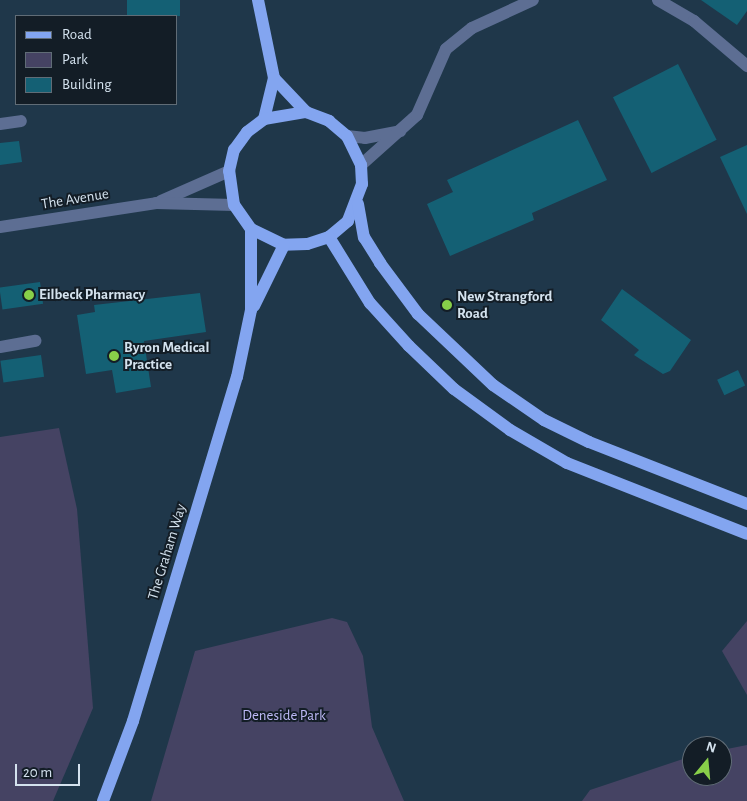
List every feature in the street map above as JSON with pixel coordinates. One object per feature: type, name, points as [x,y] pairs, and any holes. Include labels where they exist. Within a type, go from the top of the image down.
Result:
[{"type":"main road","points":[[258,0],[274,78],[264,119],[234,150],[229,171],[234,205],[251,229],[284,245],[307,244],[328,237],[348,221],[358,204]]},
{"type":"main road","points":[[274,78],[306,112],[329,121],[347,136],[361,165],[358,204],[364,237],[380,263],[418,314],[493,385],[544,420],[589,442],[747,504]]},
{"type":"main road","points":[[264,119],[306,112]]},
{"type":"main road","name":"The Graham Way","points":[[103,801],[133,721],[237,377],[251,310],[251,229]]},
{"type":"main road","points":[[328,237],[370,303],[409,346],[454,389],[510,430],[576,467],[747,534]]},
{"type":"main road","name":"The Graham Way","points":[[251,310],[284,245]]},
{"type":"street","points":[[361,165],[402,131],[426,98],[446,49],[472,28],[533,0]]},
{"type":"street","points":[[658,0],[694,21],[747,66]]},
{"type":"street","points":[[0,124],[21,121]]},
{"type":"street","points":[[347,136],[365,138],[402,131]]},
{"type":"street","name":"The Avenue","points":[[156,203],[229,171]]},
{"type":"street","name":"The Avenue","points":[[0,227],[156,203],[234,205]]},
{"type":"street","points":[[0,347],[35,341]]},
{"type":"green space","points":[[59,428],[77,509],[93,708],[53,801],[0,801],[0,437]]},
{"type":"green space","name":"Deneside Park","points":[[332,618],[347,622],[363,656],[372,727],[404,801],[151,801],[195,651]]},
{"type":"green space","points":[[747,621],[747,695],[722,651]]},
{"type":"green space","points":[[747,745],[747,801],[582,801],[590,790],[682,759],[682,786],[732,786],[732,748]]},
{"type":"building","points":[[127,0],[180,0],[180,16],[127,15]]},
{"type":"building","points":[[701,0],[747,0],[747,11],[737,25]]},
{"type":"building","points":[[678,64],[717,140],[652,173],[613,97]]},
{"type":"building","points":[[578,120],[607,180],[532,213],[534,220],[450,256],[427,204],[453,192],[447,180]]},
{"type":"building","points":[[19,141],[22,162],[0,165],[0,143]]},
{"type":"building","points":[[747,145],[747,214],[720,157]]},
{"type":"building","name":"Eilbeck Pharmacy","points":[[40,282],[43,304],[2,309],[0,288]]},
{"type":"building","points":[[622,289],[691,340],[670,371],[663,374],[634,355],[639,350],[601,320]]},
{"type":"building","name":"Byron Medical Practice","points":[[200,293],[206,332],[144,341],[151,387],[116,393],[112,370],[86,374],[77,315],[95,312],[94,305]]},
{"type":"building","points":[[41,355],[44,377],[3,382],[0,361]]},
{"type":"building","points":[[738,370],[745,385],[724,395],[717,380]]},
{"type":"place","name":"Eilbeck Pharmacy","points":[[29,295]]},
{"type":"place","name":"New Strangford Road","points":[[447,305]]},
{"type":"place","name":"Byron Medical Practice","points":[[114,356]]}]
